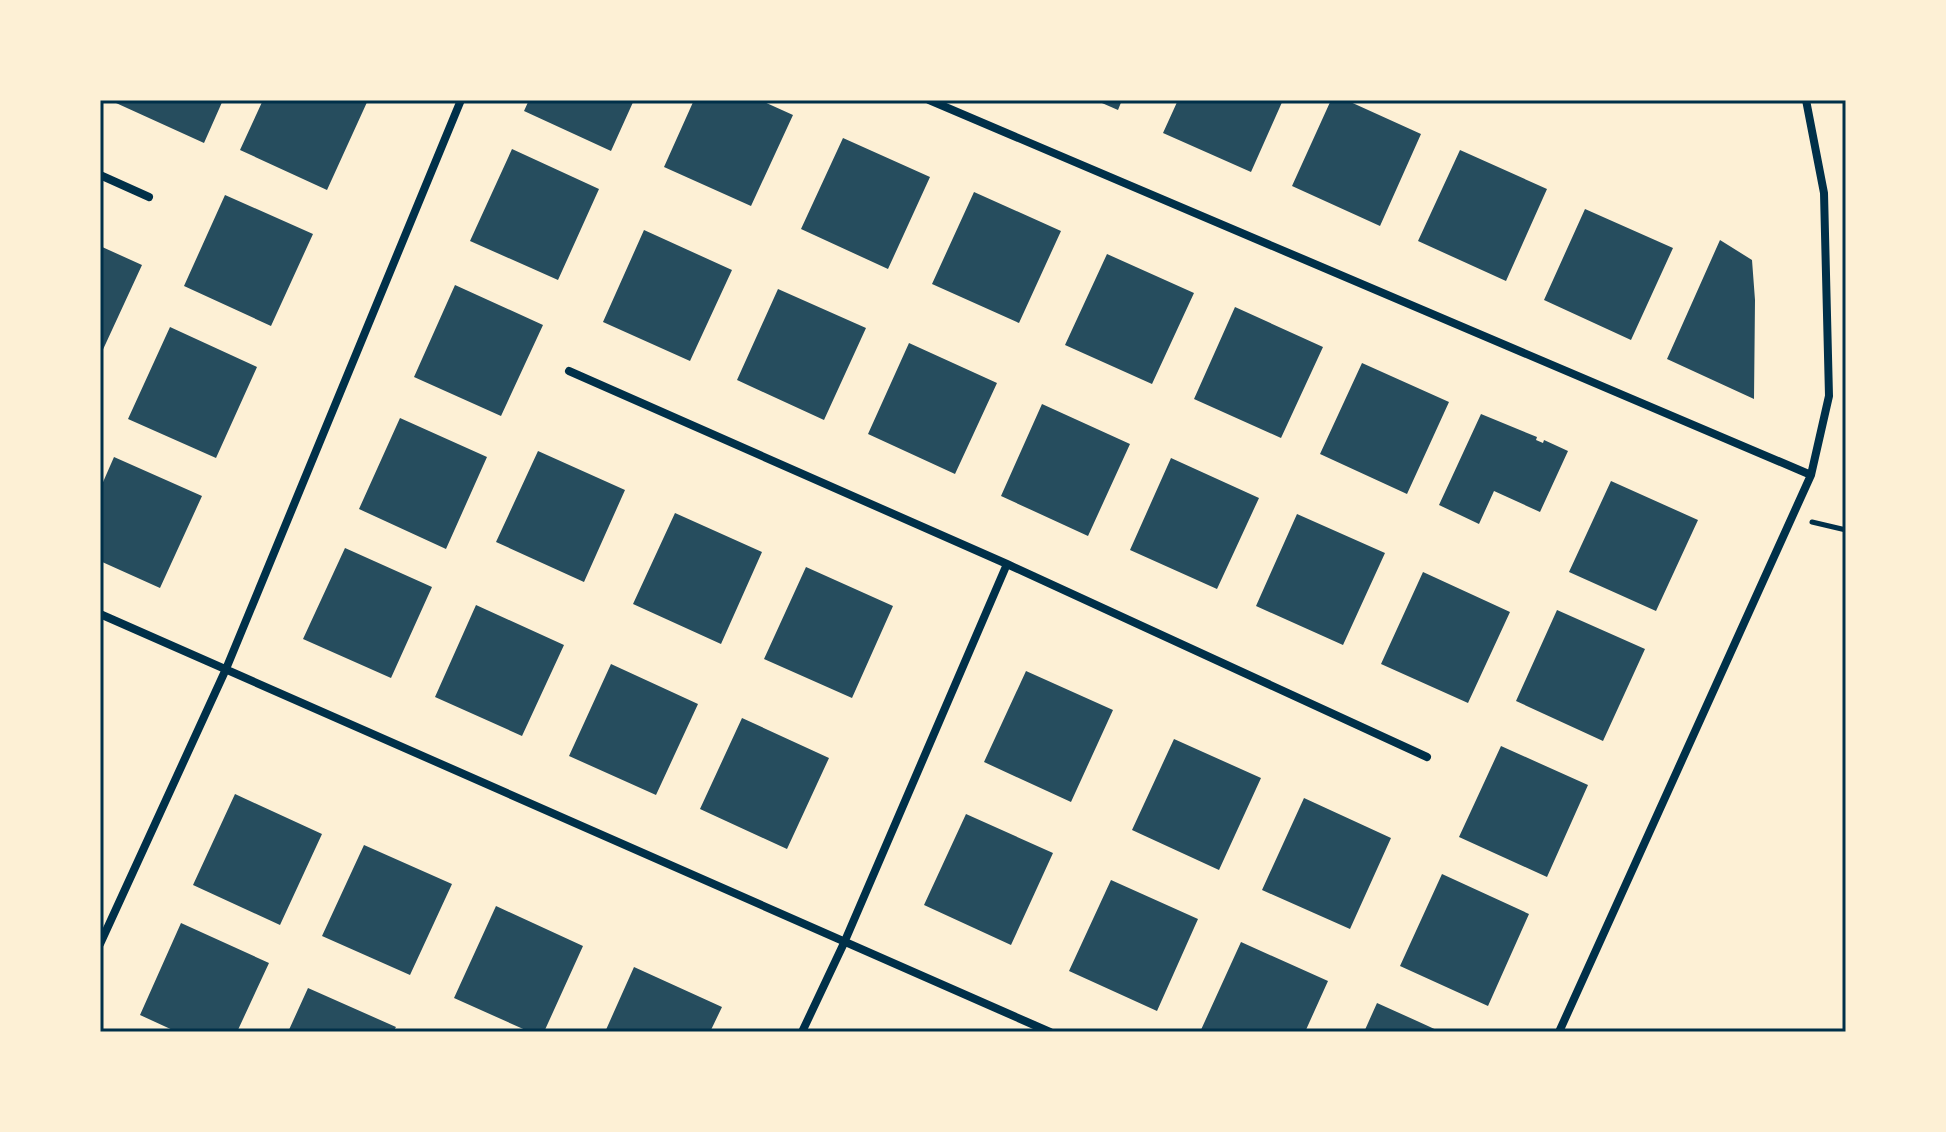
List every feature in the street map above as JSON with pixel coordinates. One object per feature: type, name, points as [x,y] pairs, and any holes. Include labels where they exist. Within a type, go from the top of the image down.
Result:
[{"type":"street","points":[[100,944],[226,669],[461,100]]},
{"type":"street","points":[[929,100],[1811,475]]},
{"type":"street","points":[[1559,1032],[1811,475],[1829,396],[1824,193],[1806,100]]},
{"type":"street","points":[[100,175],[149,197]]},
{"type":"street","points":[[569,371],[1007,564],[1427,757]]},
{"type":"street","points":[[802,1032],[844,943],[1007,564]]},
{"type":"street","points":[[100,614],[1050,1032]]},
{"type":"path","points":[[1792,517],[1846,530]]},
{"type":"building","points":[[118,100],[223,100],[204,143],[116,103]]},
{"type":"building","points":[[263,100],[368,100],[327,190],[240,150]]},
{"type":"building","points":[[529,100],[634,100],[611,151],[524,111]]},
{"type":"building","points":[[694,100],[760,100],[793,115],[751,206],[664,167]]},
{"type":"building","points":[[1095,100],[1122,100],[1118,110]]},
{"type":"building","points":[[1178,100],[1283,100],[1251,172],[1163,133]]},
{"type":"building","points":[[1331,100],[1346,100],[1421,134],[1380,226],[1292,186]]},
{"type":"building","points":[[843,138],[930,177],[888,269],[801,229]]},
{"type":"building","points":[[512,149],[599,189],[558,280],[470,241]]},
{"type":"building","points":[[1460,150],[1547,189],[1506,281],[1418,241]]},
{"type":"building","points":[[974,192],[1061,231],[1019,323],[932,284]]},
{"type":"building","points":[[225,195],[313,234],[271,326],[184,286]]},
{"type":"building","points":[[1585,209],[1673,248],[1631,340],[1544,300]]},
{"type":"building","points":[[644,230],[732,270],[690,361],[603,322]]},
{"type":"building","points":[[1720,240],[1752,260],[1755,300],[1754,399],[1667,359]]},
{"type":"building","points":[[100,246],[142,265],[100,356]]},
{"type":"building","points":[[1107,254],[1194,293],[1152,384],[1065,345]]},
{"type":"building","points":[[455,285],[543,325],[501,416],[414,377]]},
{"type":"building","points":[[778,289],[866,328],[824,420],[737,380]]},
{"type":"building","points":[[1235,307],[1323,347],[1281,438],[1194,399]]},
{"type":"building","points":[[170,327],[257,367],[216,458],[128,419]]},
{"type":"building","points":[[909,343],[997,383],[955,474],[868,434]]},
{"type":"building","points":[[1362,363],[1449,402],[1407,494],[1320,454]]},
{"type":"building","points":[[1042,404],[1130,444],[1088,536],[1001,496]]},
{"type":"building","points":[[1481,414],[1537,437],[1536,440],[1543,443],[1544,440],[1568,451],[1540,512],[1494,491],[1479,524],[1439,505]]},
{"type":"building","points":[[400,418],[487,457],[446,549],[359,509]]},
{"type":"building","points":[[538,451],[625,490],[584,582],[496,542]]},
{"type":"building","points":[[114,457],[202,496],[160,588],[100,561],[100,489]]},
{"type":"building","points":[[1171,458],[1259,498],[1217,589],[1130,550]]},
{"type":"building","points":[[1611,481],[1698,520],[1656,611],[1569,572]]},
{"type":"building","points":[[675,513],[762,552],[721,644],[633,604]]},
{"type":"building","points":[[1297,514],[1385,553],[1343,645],[1256,606]]},
{"type":"building","points":[[345,548],[432,587],[391,678],[303,639]]},
{"type":"building","points":[[806,567],[893,606],[852,698],[764,659]]},
{"type":"building","points":[[1423,572],[1510,612],[1468,703],[1381,664]]},
{"type":"building","points":[[476,605],[564,645],[522,736],[435,697]]},
{"type":"building","points":[[1557,610],[1645,649],[1603,741],[1516,701]]},
{"type":"building","points":[[611,664],[698,704],[656,795],[569,756]]},
{"type":"building","points":[[1026,671],[1113,710],[1071,802],[984,762]]},
{"type":"building","points":[[742,718],[829,758],[787,849],[700,809]]},
{"type":"building","points":[[1174,739],[1261,778],[1219,870],[1132,830]]},
{"type":"building","points":[[1501,746],[1588,785],[1547,877],[1459,837]]},
{"type":"building","points":[[235,794],[322,834],[280,925],[193,885]]},
{"type":"building","points":[[1304,798],[1391,838],[1350,929],[1262,890]]},
{"type":"building","points":[[966,814],[1053,853],[1011,945],[924,905]]},
{"type":"building","points":[[364,845],[452,884],[410,975],[322,936]]},
{"type":"building","points":[[1442,874],[1529,914],[1488,1006],[1400,966]]},
{"type":"building","points":[[1111,880],[1198,919],[1157,1011],[1069,971]]},
{"type":"building","points":[[496,906],[583,946],[544,1032],[530,1032],[454,998]]},
{"type":"building","points":[[181,923],[269,963],[237,1032],[177,1032],[140,1015]]},
{"type":"building","points":[[1241,942],[1328,981],[1305,1032],[1200,1032]]},
{"type":"building","points":[[634,967],[722,1007],[710,1032],[605,1032]]},
{"type":"building","points":[[308,988],[396,1027],[393,1032],[288,1032]]},
{"type":"building","points":[[1377,1003],[1417,1021],[1441,1032],[1364,1032]]}]
